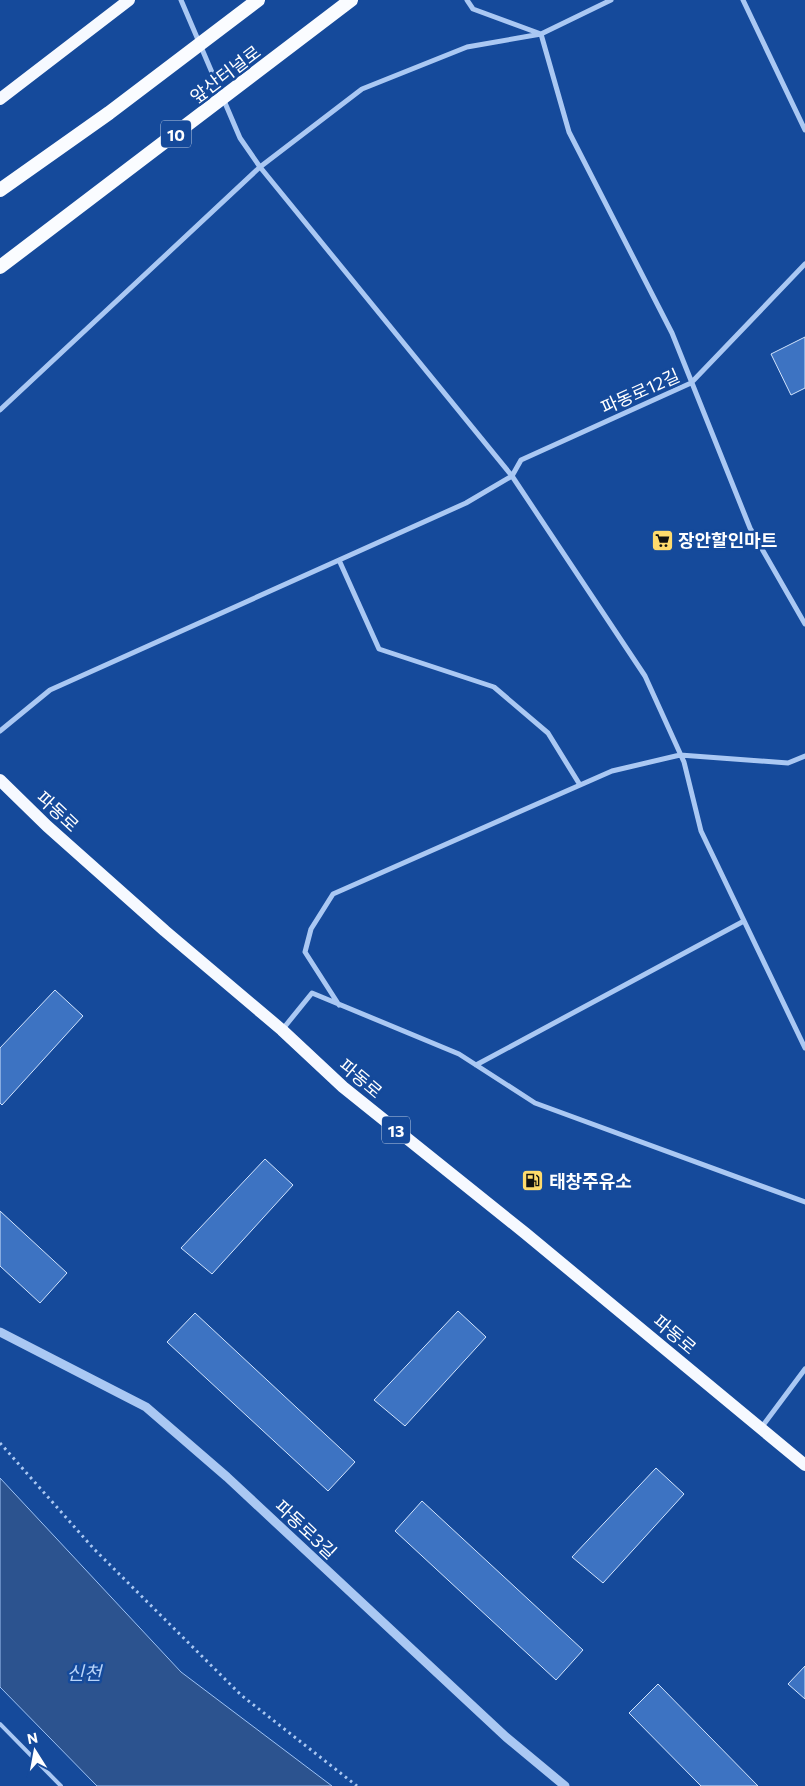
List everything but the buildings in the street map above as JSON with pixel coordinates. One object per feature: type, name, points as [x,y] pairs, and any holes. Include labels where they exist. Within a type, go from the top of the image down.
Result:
[{"type":"highway","points":[[0,190],[109,112],[258,0]]},
{"type":"highway","name":"앞산터널로","points":[[0,266],[352,0]]},
{"type":"main road","points":[[0,99],[129,0]]},
{"type":"main road","name":"파동로","points":[[0,780],[47,826],[157,924],[282,1030],[343,1088],[525,1233],[805,1465]]},
{"type":"street","points":[[180,0],[240,138],[260,167],[512,476],[645,676],[680,755],[702,831],[805,1048]]},
{"type":"street","points":[[467,0],[473,9],[541,34]]},
{"type":"street","points":[[0,410],[260,167],[362,89],[467,47],[541,34],[612,0]]},
{"type":"street","points":[[743,0],[805,130]]},
{"type":"street","points":[[541,34],[569,132],[672,332],[750,528],[805,624]]},
{"type":"street","name":"파동로12길","points":[[512,476],[521,460],[692,383],[805,264]]},
{"type":"street","points":[[0,731],[50,690],[466,503],[512,476]]},
{"type":"street","points":[[339,560],[379,649],[494,687],[548,733],[580,785]]},
{"type":"street","points":[[339,1005],[305,952],[310,929],[333,894],[612,772],[680,755],[788,763],[805,756]]},
{"type":"street","points":[[476,1065],[744,921]]},
{"type":"street","points":[[282,1030],[312,993],[459,1054],[535,1103],[805,1202]]},
{"type":"street","name":"파동로3길","points":[[0,1332],[146,1407],[227,1478],[506,1737],[565,1786]]},
{"type":"street","points":[[761,1428],[805,1369]]},
{"type":"lane","points":[[0,1724],[61,1786]]},
{"type":"path","points":[[0,1443],[94,1549],[241,1695],[357,1786]]},
{"type":"water","name":"신천","points":[[0,1478],[181,1672],[332,1786],[97,1786],[0,1687]]},
{"type":"place","name":"장안할인마트","points":[[662,540]]},
{"type":"place","name":"태창주유소","points":[[533,1181]]}]
